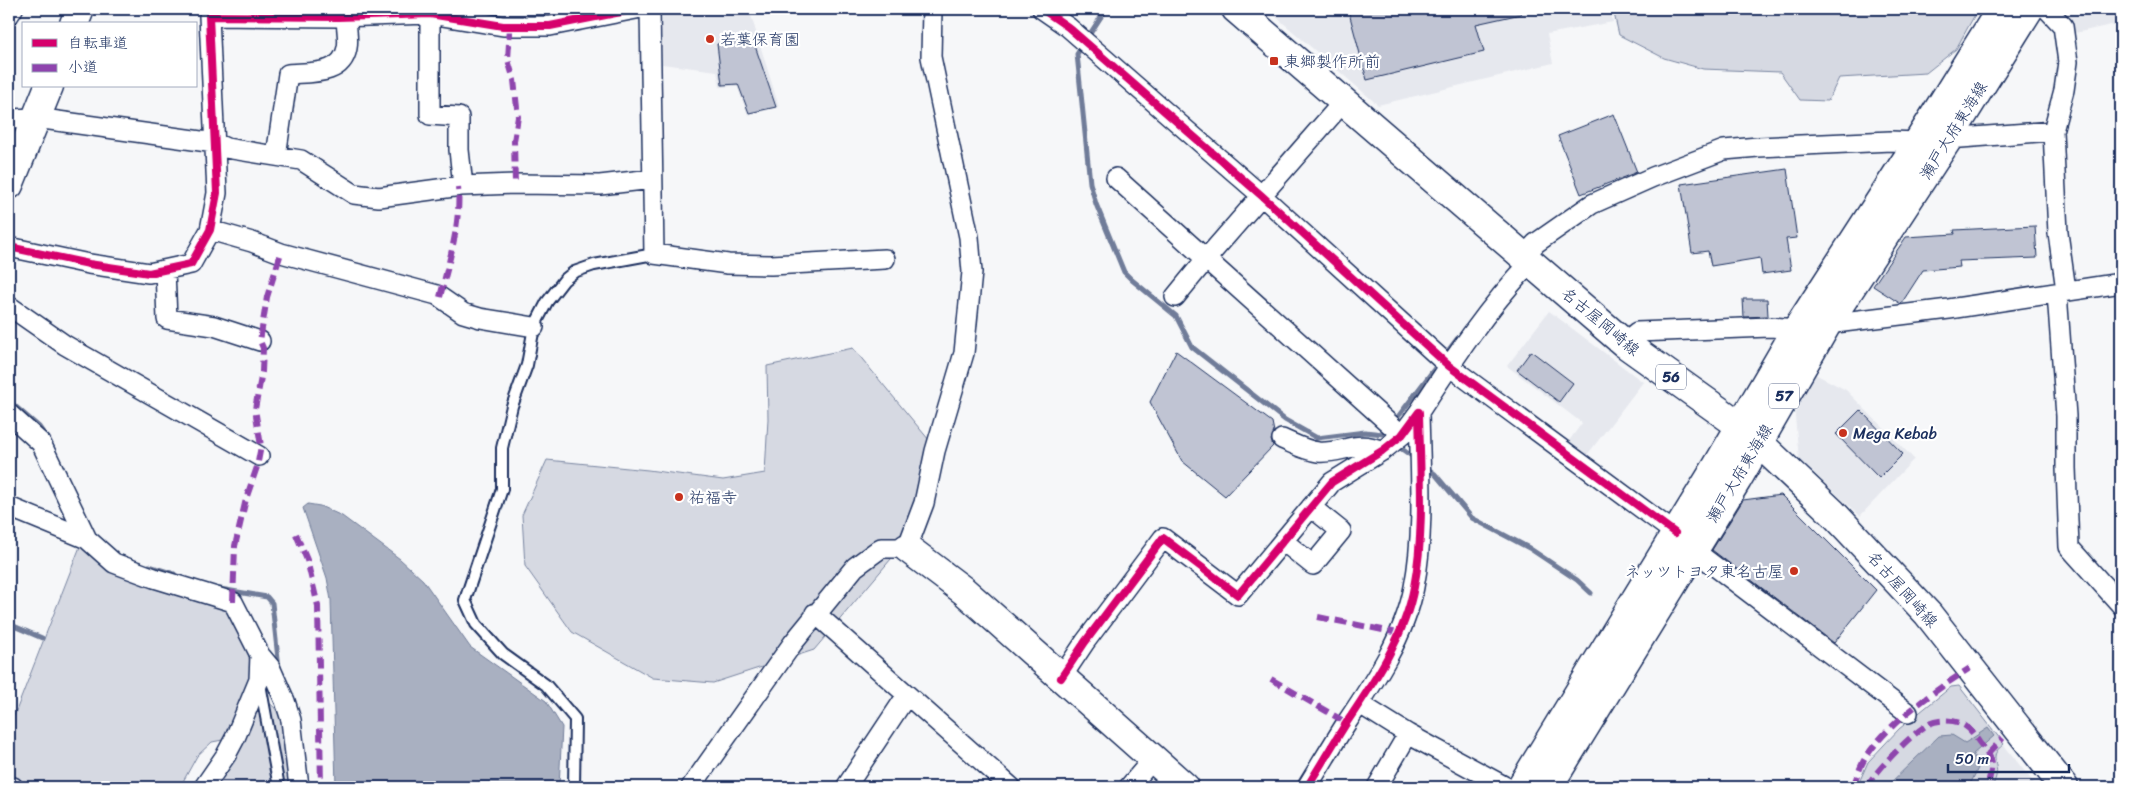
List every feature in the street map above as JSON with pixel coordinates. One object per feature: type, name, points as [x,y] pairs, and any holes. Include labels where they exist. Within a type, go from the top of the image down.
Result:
[{"type":"main road","points":[[75,22],[80,9]]},
{"type":"main road","name":"名古屋岡崎線","points":[[1236,9],[1624,343],[1739,425],[1759,443],[1833,513],[1928,614],[2064,787]]},
{"type":"main road","name":"瀬戸大府東海線","points":[[1548,787],[1684,541],[1717,466],[1739,425],[1797,329],[1918,142],[2000,9]]},
{"type":"main road","name":"瀬戸大府東海線","points":[[1521,787],[1684,541],[1759,443],[1827,324],[1948,139],[2028,9]]},
{"type":"main road","points":[[9,185],[48,88]]},
{"type":"main road","points":[[907,548],[964,591],[1185,787]]},
{"type":"street","points":[[9,15],[13,9]]},
{"type":"street","points":[[9,247],[89,264],[149,273],[191,264],[210,230],[217,193],[209,12],[346,17],[430,11],[503,26],[550,26],[636,9]]},
{"type":"street","points":[[650,9],[654,254],[736,264],[770,265],[885,259]]},
{"type":"street","points":[[691,787],[752,698],[815,614],[855,567],[881,548],[907,548],[924,503],[935,451],[964,353],[972,272],[969,237],[931,57],[932,9]]},
{"type":"street","points":[[1042,9],[1075,34],[1262,196],[1449,366],[1684,541],[1908,713]]},
{"type":"street","points":[[2047,9],[2063,26],[2068,62],[2064,90],[2053,131],[2066,416],[2069,548],[2121,605]]},
{"type":"street","points":[[430,11],[430,115],[459,118],[459,150],[463,186]]},
{"type":"street","points":[[276,156],[288,74],[330,70],[337,66],[344,57],[347,47],[346,17]]},
{"type":"street","points":[[1175,297],[1344,101]]},
{"type":"street","points":[[9,119],[36,118],[215,143],[226,148],[301,160],[354,194],[379,197],[463,186],[515,184],[600,185],[652,179]]},
{"type":"street","points":[[1948,139],[2053,131]]},
{"type":"street","points":[[1061,678],[1085,642],[1163,538],[1238,595],[1332,482],[1382,451],[1402,435],[1449,366],[1527,259],[1536,243],[1592,204],[1652,177],[1724,150],[1758,146],[1872,141],[1918,142]]},
{"type":"street","points":[[1116,178],[1402,435]]},
{"type":"street","points":[[210,230],[252,242],[281,253],[437,295],[463,313],[480,318],[534,327]]},
{"type":"street","points":[[166,270],[167,319],[214,326],[260,341]]},
{"type":"street","points":[[1827,324],[2121,283]]},
{"type":"street","points":[[9,306],[65,345],[260,456]]},
{"type":"street","points":[[1624,343],[1637,332],[1770,326],[1797,329]]},
{"type":"street","points":[[1307,787],[1360,704],[1398,633],[1414,587],[1420,517],[1419,412]]},
{"type":"street","points":[[9,414],[41,443],[88,539]]},
{"type":"street","points":[[1282,439],[1304,449],[1320,452],[1369,445],[1382,451]]},
{"type":"street","points":[[9,507],[88,539],[114,563],[154,578],[233,602],[260,654],[270,667],[286,701],[291,720],[299,787]]},
{"type":"street","points":[[1282,541],[1313,565],[1319,558],[1341,531],[1311,507]]},
{"type":"street","points":[[815,614],[1011,787]]},
{"type":"street","points":[[204,787],[226,755],[259,680],[260,654]]},
{"type":"street","points":[[846,787],[907,695]]},
{"type":"street","points":[[1360,704],[1408,734],[1506,787]]},
{"type":"street","points":[[1377,787],[1408,734]]},
{"type":"street","points":[[1129,787],[1153,759]]},
{"type":"street","points":[[9,786],[13,787]]},
{"type":"lane","points":[[574,787],[575,719],[546,685],[503,654],[476,624],[465,600],[502,489],[502,448],[512,406],[527,365],[534,327],[547,302],[564,280],[574,272],[594,264],[654,254]]},
{"type":"lane","points":[[259,680],[279,787]]},
{"type":"shaded area","name":"若葉保育園","points":[[749,9],[779,107],[748,115],[737,86],[720,87],[717,71],[662,64],[662,15],[664,10]]},
{"type":"shaded area","points":[[1267,9],[1610,9],[1613,22],[1547,34],[1553,63],[1378,105]]},
{"type":"shaded area","points":[[1613,9],[1978,9],[1956,49],[1926,73],[1839,78],[1828,101],[1800,100],[1780,72],[1703,69],[1664,58],[1619,35]]},
{"type":"shaded area","points":[[2069,9],[2121,9],[2121,30],[2111,25],[2075,33],[2067,11]]},
{"type":"shaded area","points":[[1549,311],[1643,382],[1584,459],[1566,445],[1582,423],[1507,366]]},
{"type":"shaded area","points":[[853,348],[929,440],[924,481],[902,546],[814,650],[713,683],[653,678],[572,632],[525,566],[522,515],[547,460],[723,480],[765,473],[768,419],[767,366]]},
{"type":"shaded area","name":"Mega Kebab","points":[[1815,374],[1846,390],[1914,459],[1860,516],[1799,459],[1794,406]]},
{"type":"shaded area","points":[[81,544],[222,606],[237,624],[247,647],[253,679],[228,739],[212,742],[197,756],[180,787],[32,787],[9,778],[9,729]]},
{"type":"shaded area","points":[[1959,686],[2004,744],[1998,749],[1996,754],[1997,769],[1992,787],[1857,787],[1868,762],[1899,729],[1951,687]]},
{"type":"shaded area","points":[[266,701],[274,707],[285,727],[290,752],[293,787],[207,787],[244,721]]},
{"type":"shaded area","points":[[2004,745],[2037,787],[1994,787],[1997,770],[1994,759],[1996,751]]},
{"type":"water","points":[[308,504],[320,506],[342,516],[400,559],[423,580],[470,647],[546,701],[562,727],[559,787],[336,787],[331,600],[327,578],[303,508]]},
{"type":"water","points":[[1988,728],[1994,736],[1973,754],[1978,768],[1969,787],[1886,787],[1939,736],[1952,735],[1965,743]]},
{"type":"building","points":[[1348,9],[1521,9],[1521,14],[1476,24],[1484,52],[1367,80]]},
{"type":"building","points":[[753,40],[776,107],[749,113],[738,84],[722,85],[717,44]]},
{"type":"building","points":[[1614,114],[1637,172],[1581,194],[1558,136]]},
{"type":"building","points":[[1787,169],[1797,238],[1786,239],[1791,270],[1762,274],[1760,258],[1711,266],[1708,251],[1692,253],[1681,184]]},
{"type":"building","points":[[2035,226],[2037,258],[1959,261],[1960,267],[1923,270],[1901,304],[1873,286],[1906,237],[1955,234],[1954,230]]},
{"type":"building","points":[[1743,299],[1767,299],[1768,316],[1744,317]]},
{"type":"building","points":[[1176,351],[1272,422],[1274,432],[1271,440],[1273,446],[1225,496],[1182,461],[1150,402]]},
{"type":"building","points":[[1531,351],[1573,383],[1559,402],[1517,370]]},
{"type":"building","points":[[1860,410],[1903,454],[1879,478],[1836,434]]},
{"type":"building","name":"ネッツトヨタ東名古屋","points":[[1781,495],[1876,590],[1834,643],[1712,550],[1743,500]]},
{"type":"waterway","points":[[1106,9],[1077,54],[1090,183],[1096,204],[1124,272],[1176,316],[1192,347],[1285,420],[1317,438],[1365,432],[1383,434],[1388,429]]},
{"type":"waterway","points":[[1394,422],[1457,339]]},
{"type":"waterway","points":[[9,401],[39,427],[46,437]]},
{"type":"waterway","points":[[1396,445],[1416,459]]},
{"type":"waterway","points":[[1424,466],[1435,474],[1472,518],[1529,548],[1577,580],[1591,593]]},
{"type":"waterway","points":[[149,566],[174,574]]},
{"type":"waterway","points":[[220,589],[267,597],[272,603],[279,668]]},
{"type":"waterway","points":[[9,624],[42,638]]},
{"type":"marked path","points":[[510,26],[508,60],[514,80],[518,117],[514,141],[515,184]]},
{"type":"marked path","points":[[440,297],[456,229],[458,187]]},
{"type":"marked path","points":[[233,602],[235,546],[261,446],[255,409],[262,372],[263,348],[260,341],[267,297],[281,253]]},
{"type":"marked path","points":[[296,534],[307,560],[318,606],[321,787]]},
{"type":"marked path","points":[[1318,617],[1398,633]]},
{"type":"marked path","points":[[1853,787],[1863,762],[1883,735],[1926,698],[1970,668]]},
{"type":"marked path","points":[[1271,679],[1347,723]]},
{"type":"marked path","points":[[1866,787],[1886,762],[1919,730],[1931,723],[1946,721],[1960,723],[1966,727],[1973,733],[1990,758],[1991,773],[1987,787]]},
{"type":"marked path","points":[[1988,754],[2003,738]]},
{"type":"cycle path","points":[[9,247],[89,264],[149,273],[191,264],[210,230],[217,193],[209,16],[338,17],[430,14],[503,26],[550,26],[636,9]]},
{"type":"cycle path","points":[[1042,9],[1068,27],[1262,196],[1449,366],[1675,533]]},
{"type":"cycle path","points":[[1061,678],[1085,642],[1163,538],[1238,595],[1332,482],[1382,451],[1402,435],[1419,412],[1421,477],[1420,544],[1410,605],[1404,623],[1387,658],[1307,787]]},
{"type":"place","name":"若葉保育園","points":[[710,39]]},
{"type":"place","name":"東郷製作所前","points":[[1274,61]]},
{"type":"place","name":"Mega Kebab","points":[[1843,433]]},
{"type":"place","name":"祐福寺","points":[[679,497]]},
{"type":"place","name":"ネッツトヨタ東名古屋","points":[[1794,571]]}]
